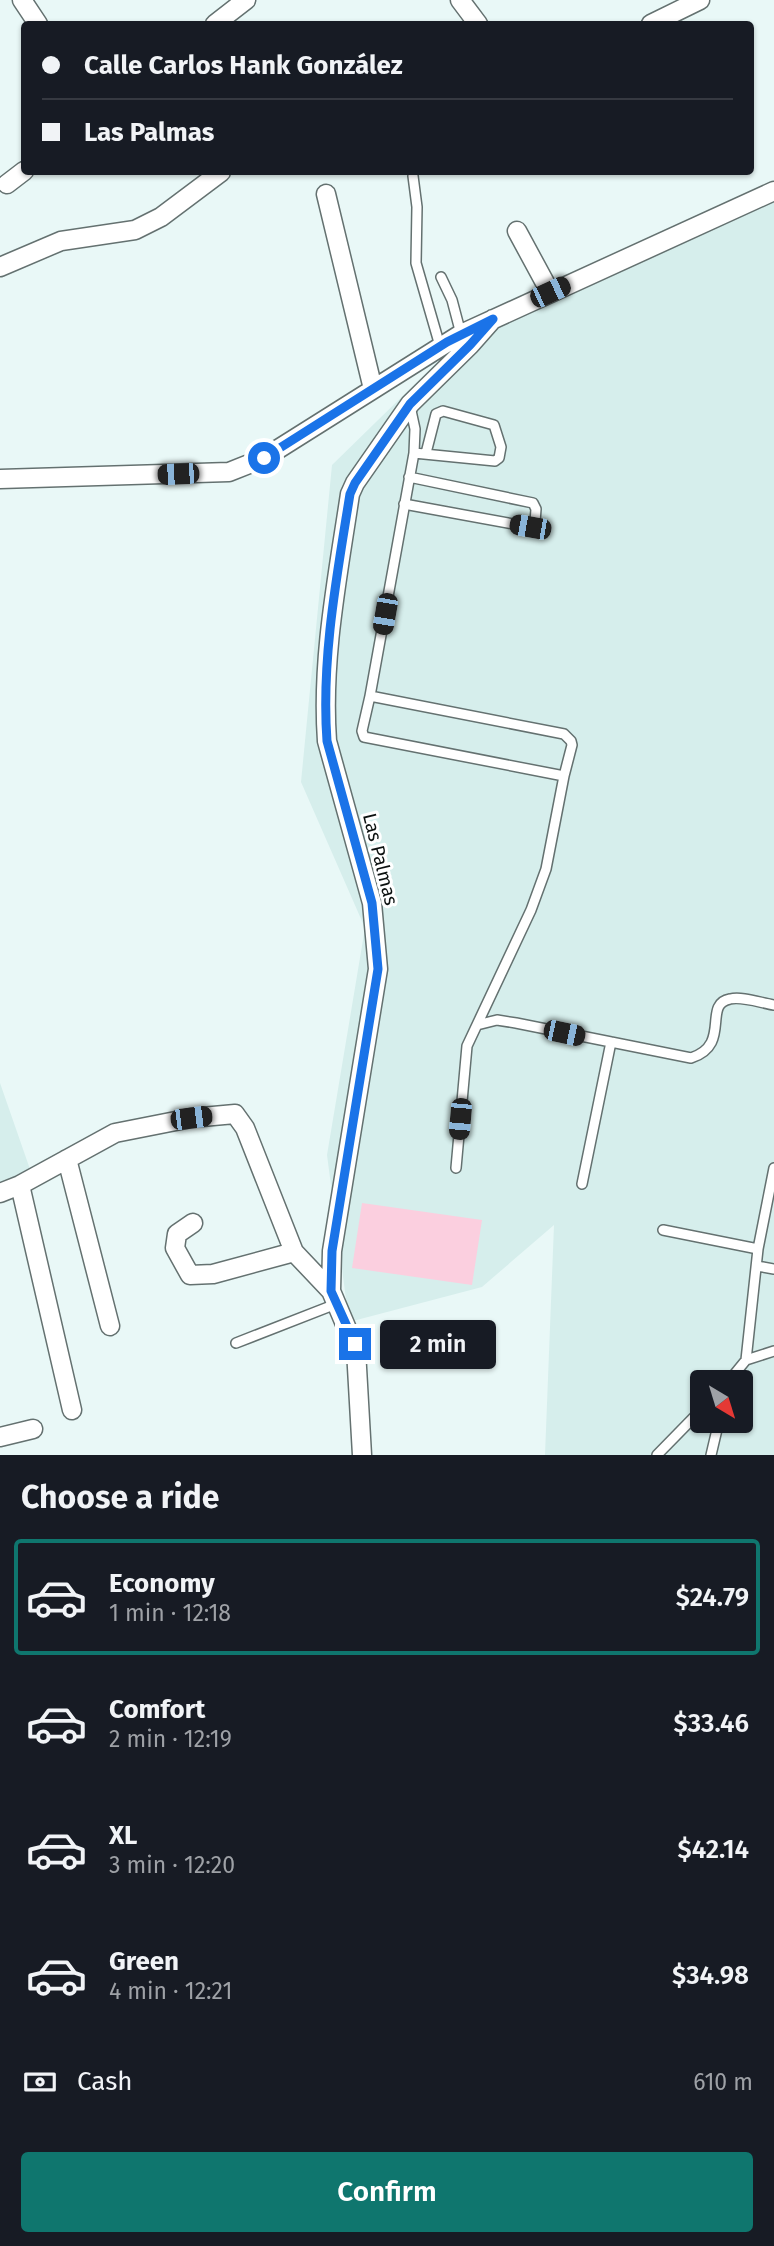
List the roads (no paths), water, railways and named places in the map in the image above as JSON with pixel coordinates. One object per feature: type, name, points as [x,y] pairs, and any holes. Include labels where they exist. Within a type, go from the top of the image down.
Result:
[{"type":"street","points":[[22,0],[36,21]]},
{"type":"street","points":[[219,21],[246,0]]},
{"type":"street","points":[[460,0],[476,21]]},
{"type":"street","points":[[657,21],[699,0]]},
{"type":"street","points":[[7,184],[21,173]]},
{"type":"street","points":[[0,267],[61,241],[135,230],[161,217],[217,175]]},
{"type":"street","points":[[0,479],[229,472],[264,458],[461,334],[774,191]]},
{"type":"street","points":[[326,194],[373,389]]},
{"type":"street","points":[[517,231],[550,292]]},
{"type":"street","name":"Las Palmas","points":[[362,1455],[356,1350],[333,1297],[333,1238],[378,969],[372,903],[327,741],[332,612],[352,488],[410,404],[493,319]]},
{"type":"street","points":[[0,1193],[20,1185],[115,1133],[191,1118],[235,1114],[245,1128],[294,1252],[333,1297]]},
{"type":"street","points":[[67,1159],[110,1326]]},
{"type":"street","points":[[20,1185],[72,1410]]},
{"type":"street","points":[[193,1223],[177,1234],[175,1248],[190,1275],[213,1274],[294,1252]]},
{"type":"street","points":[[0,1437],[33,1429]]},
{"type":"lane","points":[[413,176],[417,207],[416,263],[440,346]]},
{"type":"lane","points":[[441,277],[452,300],[461,334]]},
{"type":"lane","points":[[410,404],[415,429],[414,453],[362,731],[367,739],[564,776]]},
{"type":"lane","points":[[414,453],[495,461],[499,458],[501,447],[494,425],[443,411],[436,414],[426,453]]},
{"type":"lane","points":[[404,504],[530,527],[535,522],[536,509],[533,503],[409,477]]},
{"type":"lane","points":[[370,696],[564,734],[572,745],[546,869],[531,910],[467,1046],[456,1168]]},
{"type":"lane","points":[[477,1025],[497,1020],[691,1058],[700,1055],[713,1042],[716,1009],[722,1002],[731,998],[774,1005]]},
{"type":"lane","points":[[582,1184],[611,1042]]},
{"type":"lane","points":[[738,1370],[746,1360],[758,1249],[774,1168]]},
{"type":"lane","points":[[663,1230],[758,1249]]},
{"type":"lane","points":[[757,1266],[774,1269]]},
{"type":"lane","points":[[236,1343],[333,1297]]},
{"type":"lane","points":[[746,1360],[774,1351]]},
{"type":"lane","points":[[657,1455],[690,1421]]},
{"type":"lane","points":[[711,1455],[716,1433]]}]
